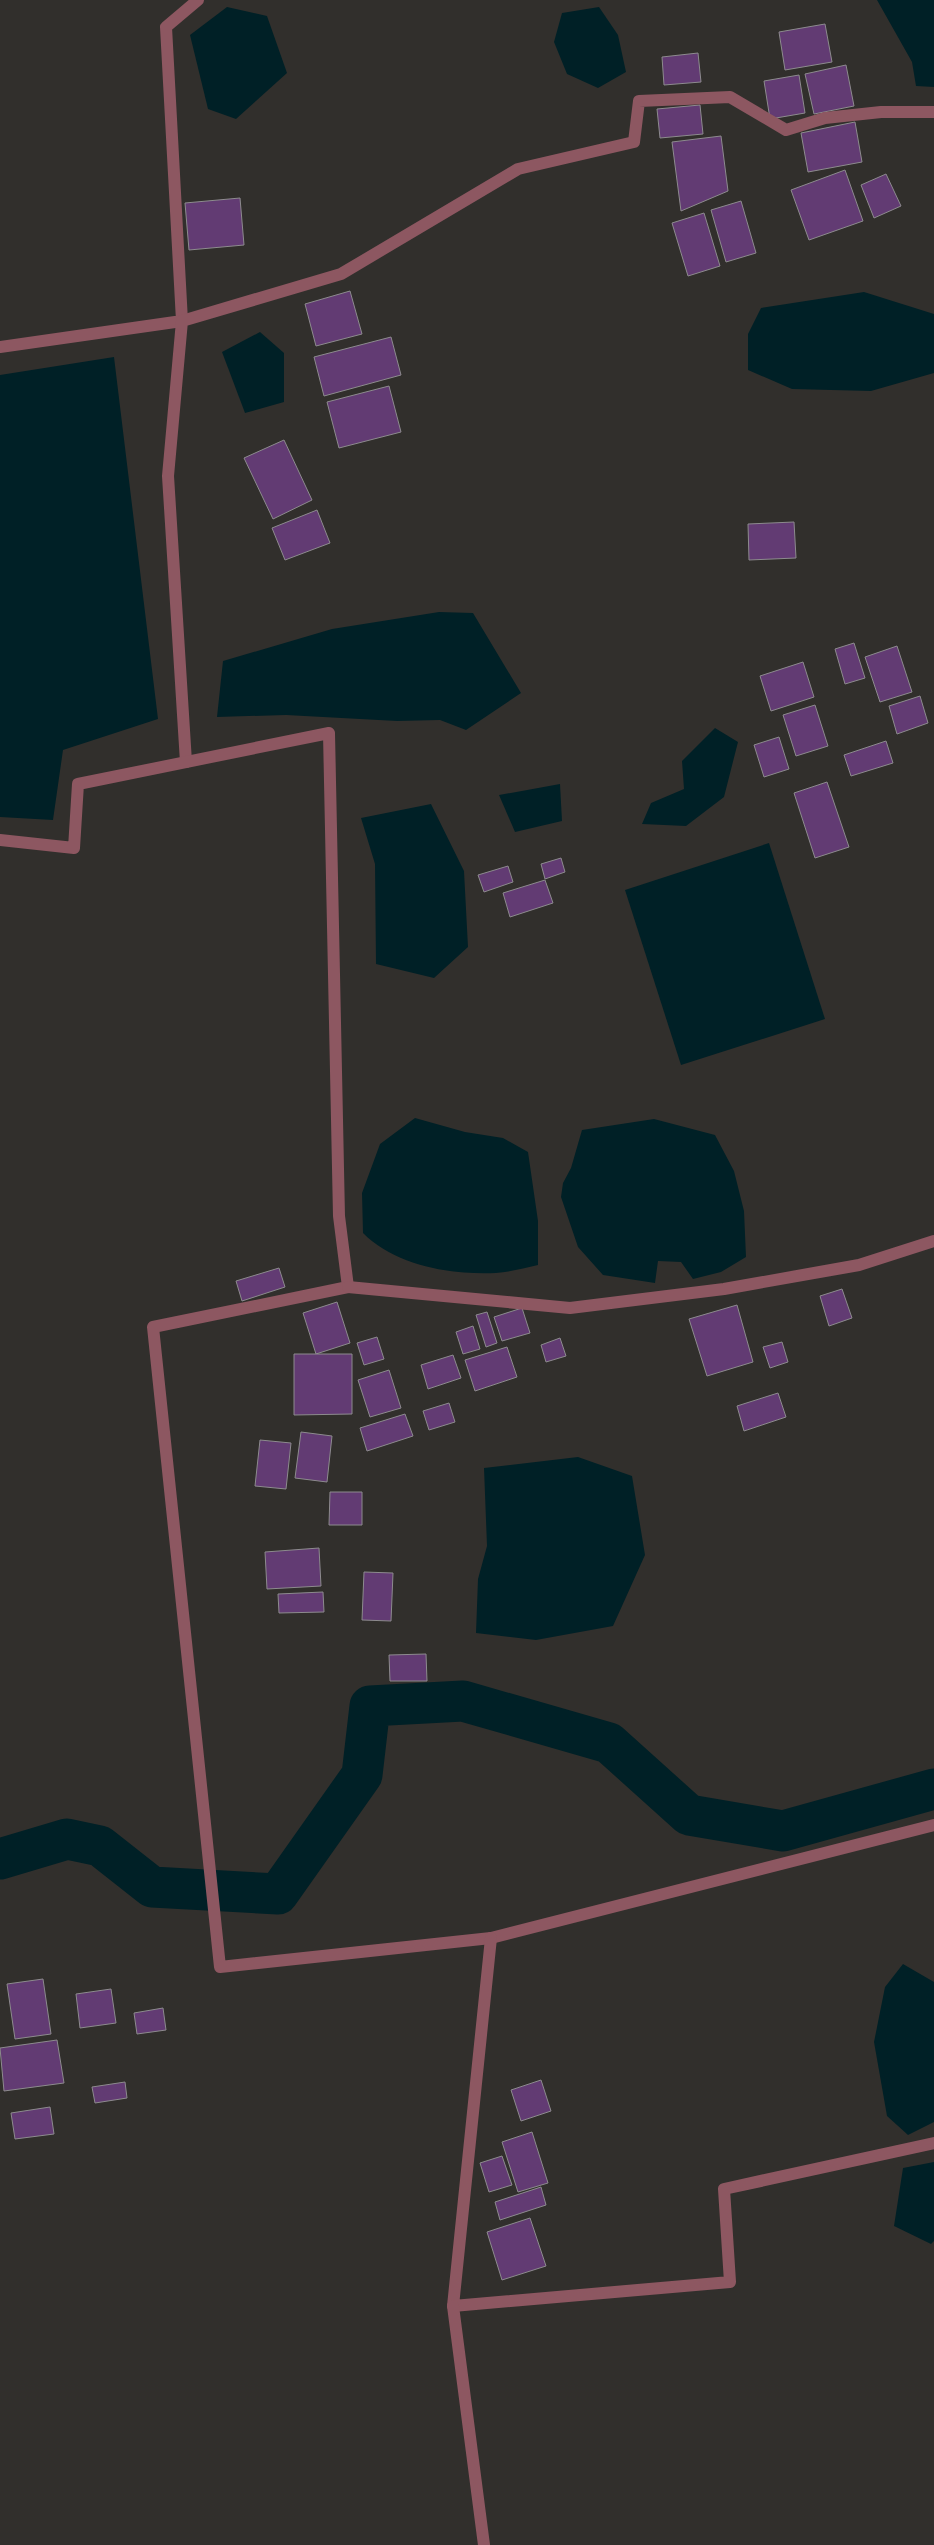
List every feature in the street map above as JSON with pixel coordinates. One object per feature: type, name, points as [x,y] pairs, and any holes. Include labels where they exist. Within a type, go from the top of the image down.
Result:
[{"type":"street","points":[[186,762],[168,476],[182,321],[166,27],[198,0]]},
{"type":"street","points":[[0,347],[182,321],[341,274],[518,169],[634,142],[639,101],[730,97],[786,130],[825,118],[881,112],[934,112]]},
{"type":"street","points":[[0,840],[74,848],[78,784],[329,732],[338,1216],[348,1287]]},
{"type":"street","points":[[934,1241],[859,1265],[724,1289],[570,1308],[348,1287],[153,1327],[220,1967],[491,1938],[934,1825]]},
{"type":"street","points":[[484,2545],[453,2306],[491,1938]]},
{"type":"street","points":[[453,2306],[730,2282],[724,2188],[934,2143]]},
{"type":"water","points":[[877,0],[934,0],[934,87],[916,86],[912,62]]},
{"type":"water","points":[[227,7],[267,16],[287,73],[236,119],[208,109],[190,35]]},
{"type":"water","points":[[599,7],[618,35],[626,72],[598,88],[567,74],[554,42],[562,13]]},
{"type":"water","points":[[864,292],[934,314],[934,373],[871,391],[792,389],[748,370],[748,334],[761,308]]},
{"type":"water","points":[[260,332],[284,353],[284,402],[245,413],[222,352]]},
{"type":"water","points":[[114,357],[158,719],[63,750],[53,820],[0,817],[0,375]]},
{"type":"water","points":[[439,612],[473,613],[521,693],[466,730],[440,720],[397,721],[286,715],[217,717],[223,661],[332,629]]},
{"type":"water","points":[[715,728],[738,742],[724,797],[686,826],[642,824],[651,803],[684,789],[682,761]]},
{"type":"water","points":[[560,784],[562,821],[515,832],[499,795]]},
{"type":"water","points":[[431,804],[464,871],[468,947],[434,978],[376,964],[375,864],[361,818]]},
{"type":"water","points":[[769,843],[825,1019],[681,1065],[625,890]]},
{"type":"water","points":[[415,1118],[465,1132],[503,1138],[528,1152],[538,1221],[538,1265],[496,1273],[443,1270],[408,1261],[376,1244],[363,1233],[362,1193],[380,1144]]},
{"type":"water","points":[[654,1119],[715,1135],[734,1171],[744,1211],[746,1257],[721,1272],[693,1279],[681,1262],[658,1261],[655,1283],[603,1275],[578,1247],[561,1197],[563,1183],[571,1168],[582,1130]]},
{"type":"water","points":[[578,1457],[632,1476],[645,1555],[613,1626],[536,1640],[476,1633],[478,1579],[487,1546],[484,1468]]},
{"type":"water","points":[[903,1964],[934,1982],[934,2122],[908,2135],[887,2116],[874,2042],[885,1987]]},
{"type":"water","points":[[934,2162],[934,2241],[931,2244],[894,2226],[903,2168]]},
{"type":"building","points":[[825,24],[832,62],[785,70],[779,32]]},
{"type":"building","points":[[698,53],[701,82],[664,85],[662,57]]},
{"type":"building","points":[[846,65],[854,106],[814,114],[805,74]]},
{"type":"building","points":[[799,75],[805,113],[770,119],[764,81]]},
{"type":"building","points":[[700,105],[703,134],[660,138],[657,109]]},
{"type":"building","points":[[855,122],[862,162],[808,172],[801,133]]},
{"type":"building","points":[[721,136],[728,191],[681,211],[672,142]]},
{"type":"building","points":[[845,170],[863,221],[809,240],[791,190]]},
{"type":"building","points":[[886,174],[901,206],[874,218],[861,185]]},
{"type":"building","points":[[240,198],[244,245],[189,250],[185,203]]},
{"type":"building","points":[[741,201],[756,253],[726,262],[711,210]]},
{"type":"building","points":[[704,213],[720,266],[688,276],[672,223]]},
{"type":"building","points":[[350,291],[362,334],[316,346],[305,304]]},
{"type":"building","points":[[391,337],[401,375],[324,396],[314,357]]},
{"type":"building","points":[[389,386],[401,432],[339,448],[327,402]]},
{"type":"building","points":[[284,440],[312,500],[273,519],[244,458]]},
{"type":"building","points":[[317,510],[330,543],[285,560],[272,528]]},
{"type":"building","points":[[794,522],[796,558],[749,560],[748,524]]},
{"type":"building","points":[[854,643],[865,678],[845,684],[835,649]]},
{"type":"building","points":[[897,646],[912,692],[880,702],[865,657]]},
{"type":"building","points":[[803,662],[814,697],[771,711],[760,676]]},
{"type":"building","points":[[920,696],[928,723],[897,734],[889,706]]},
{"type":"building","points":[[815,705],[828,746],[796,756],[783,715]]},
{"type":"building","points":[[779,737],[789,769],[764,777],[754,745]]},
{"type":"building","points":[[886,741],[893,763],[851,776],[844,755]]},
{"type":"building","points":[[827,782],[849,847],[815,858],[794,793]]},
{"type":"building","points":[[561,858],[565,872],[545,879],[541,864]]},
{"type":"building","points":[[508,866],[513,882],[484,892],[478,875]]},
{"type":"building","points":[[545,880],[553,903],[510,917],[503,893]]},
{"type":"building","points":[[279,1268],[285,1287],[242,1301],[236,1281]]},
{"type":"building","points":[[842,1289],[852,1318],[829,1326],[820,1296]]},
{"type":"building","points":[[337,1302],[350,1343],[316,1354],[303,1313]]},
{"type":"building","points":[[737,1305],[753,1362],[707,1376],[689,1319]]},
{"type":"building","points":[[522,1308],[530,1333],[502,1341],[494,1317]]},
{"type":"building","points":[[487,1312],[497,1343],[486,1347],[476,1315]]},
{"type":"building","points":[[473,1326],[480,1349],[463,1354],[456,1332]]},
{"type":"building","points":[[377,1337],[384,1359],[364,1365],[357,1343]]},
{"type":"building","points":[[560,1338],[566,1356],[546,1362],[541,1345]]},
{"type":"building","points":[[782,1342],[788,1362],[770,1368],[763,1347]]},
{"type":"building","points":[[507,1347],[517,1377],[475,1391],[465,1360]]},
{"type":"building","points":[[294,1354],[352,1354],[352,1414],[294,1415]]},
{"type":"building","points":[[453,1355],[461,1378],[428,1389],[421,1365]]},
{"type":"building","points":[[389,1370],[401,1408],[370,1417],[358,1380]]},
{"type":"building","points":[[778,1393],[786,1417],[744,1431],[737,1406]]},
{"type":"building","points":[[449,1403],[455,1422],[429,1430],[423,1411]]},
{"type":"building","points":[[405,1414],[413,1436],[367,1451],[360,1428]]},
{"type":"building","points":[[301,1432],[332,1436],[327,1482],[295,1478]]},
{"type":"building","points":[[260,1440],[291,1443],[286,1489],[255,1486]]},
{"type":"building","points":[[330,1492],[362,1492],[362,1525],[329,1525]]},
{"type":"building","points":[[319,1548],[321,1586],[267,1589],[265,1552]]},
{"type":"building","points":[[364,1572],[393,1573],[391,1621],[362,1620]]},
{"type":"building","points":[[323,1592],[324,1612],[279,1613],[278,1594]]},
{"type":"building","points":[[426,1654],[427,1681],[390,1681],[389,1655]]},
{"type":"building","points":[[43,1979],[51,2034],[15,2039],[7,1984]]},
{"type":"building","points":[[111,1989],[116,2023],[80,2028],[76,1994]]},
{"type":"building","points":[[163,2008],[166,2030],[137,2034],[134,2013]]},
{"type":"building","points":[[57,2040],[64,2083],[4,2091],[0,2048]]},
{"type":"building","points":[[541,2080],[551,2111],[521,2121],[511,2090]]},
{"type":"building","points":[[125,2082],[127,2098],[95,2103],[92,2087]]},
{"type":"building","points":[[50,2107],[54,2134],[15,2139],[11,2113]]},
{"type":"building","points":[[532,2132],[548,2183],[518,2192],[502,2142]]},
{"type":"building","points":[[502,2156],[512,2185],[489,2192],[480,2163]]},
{"type":"building","points":[[541,2187],[546,2205],[500,2220],[495,2202]]},
{"type":"building","points":[[530,2218],[546,2266],[502,2280],[487,2232]]},
{"type":"waterway","points":[[0,1859],[67,1839],[100,1846],[152,1887],[278,1894],[362,1775],[370,1706],[463,1701],[609,1743],[689,1815],[783,1831],[934,1789]]}]
